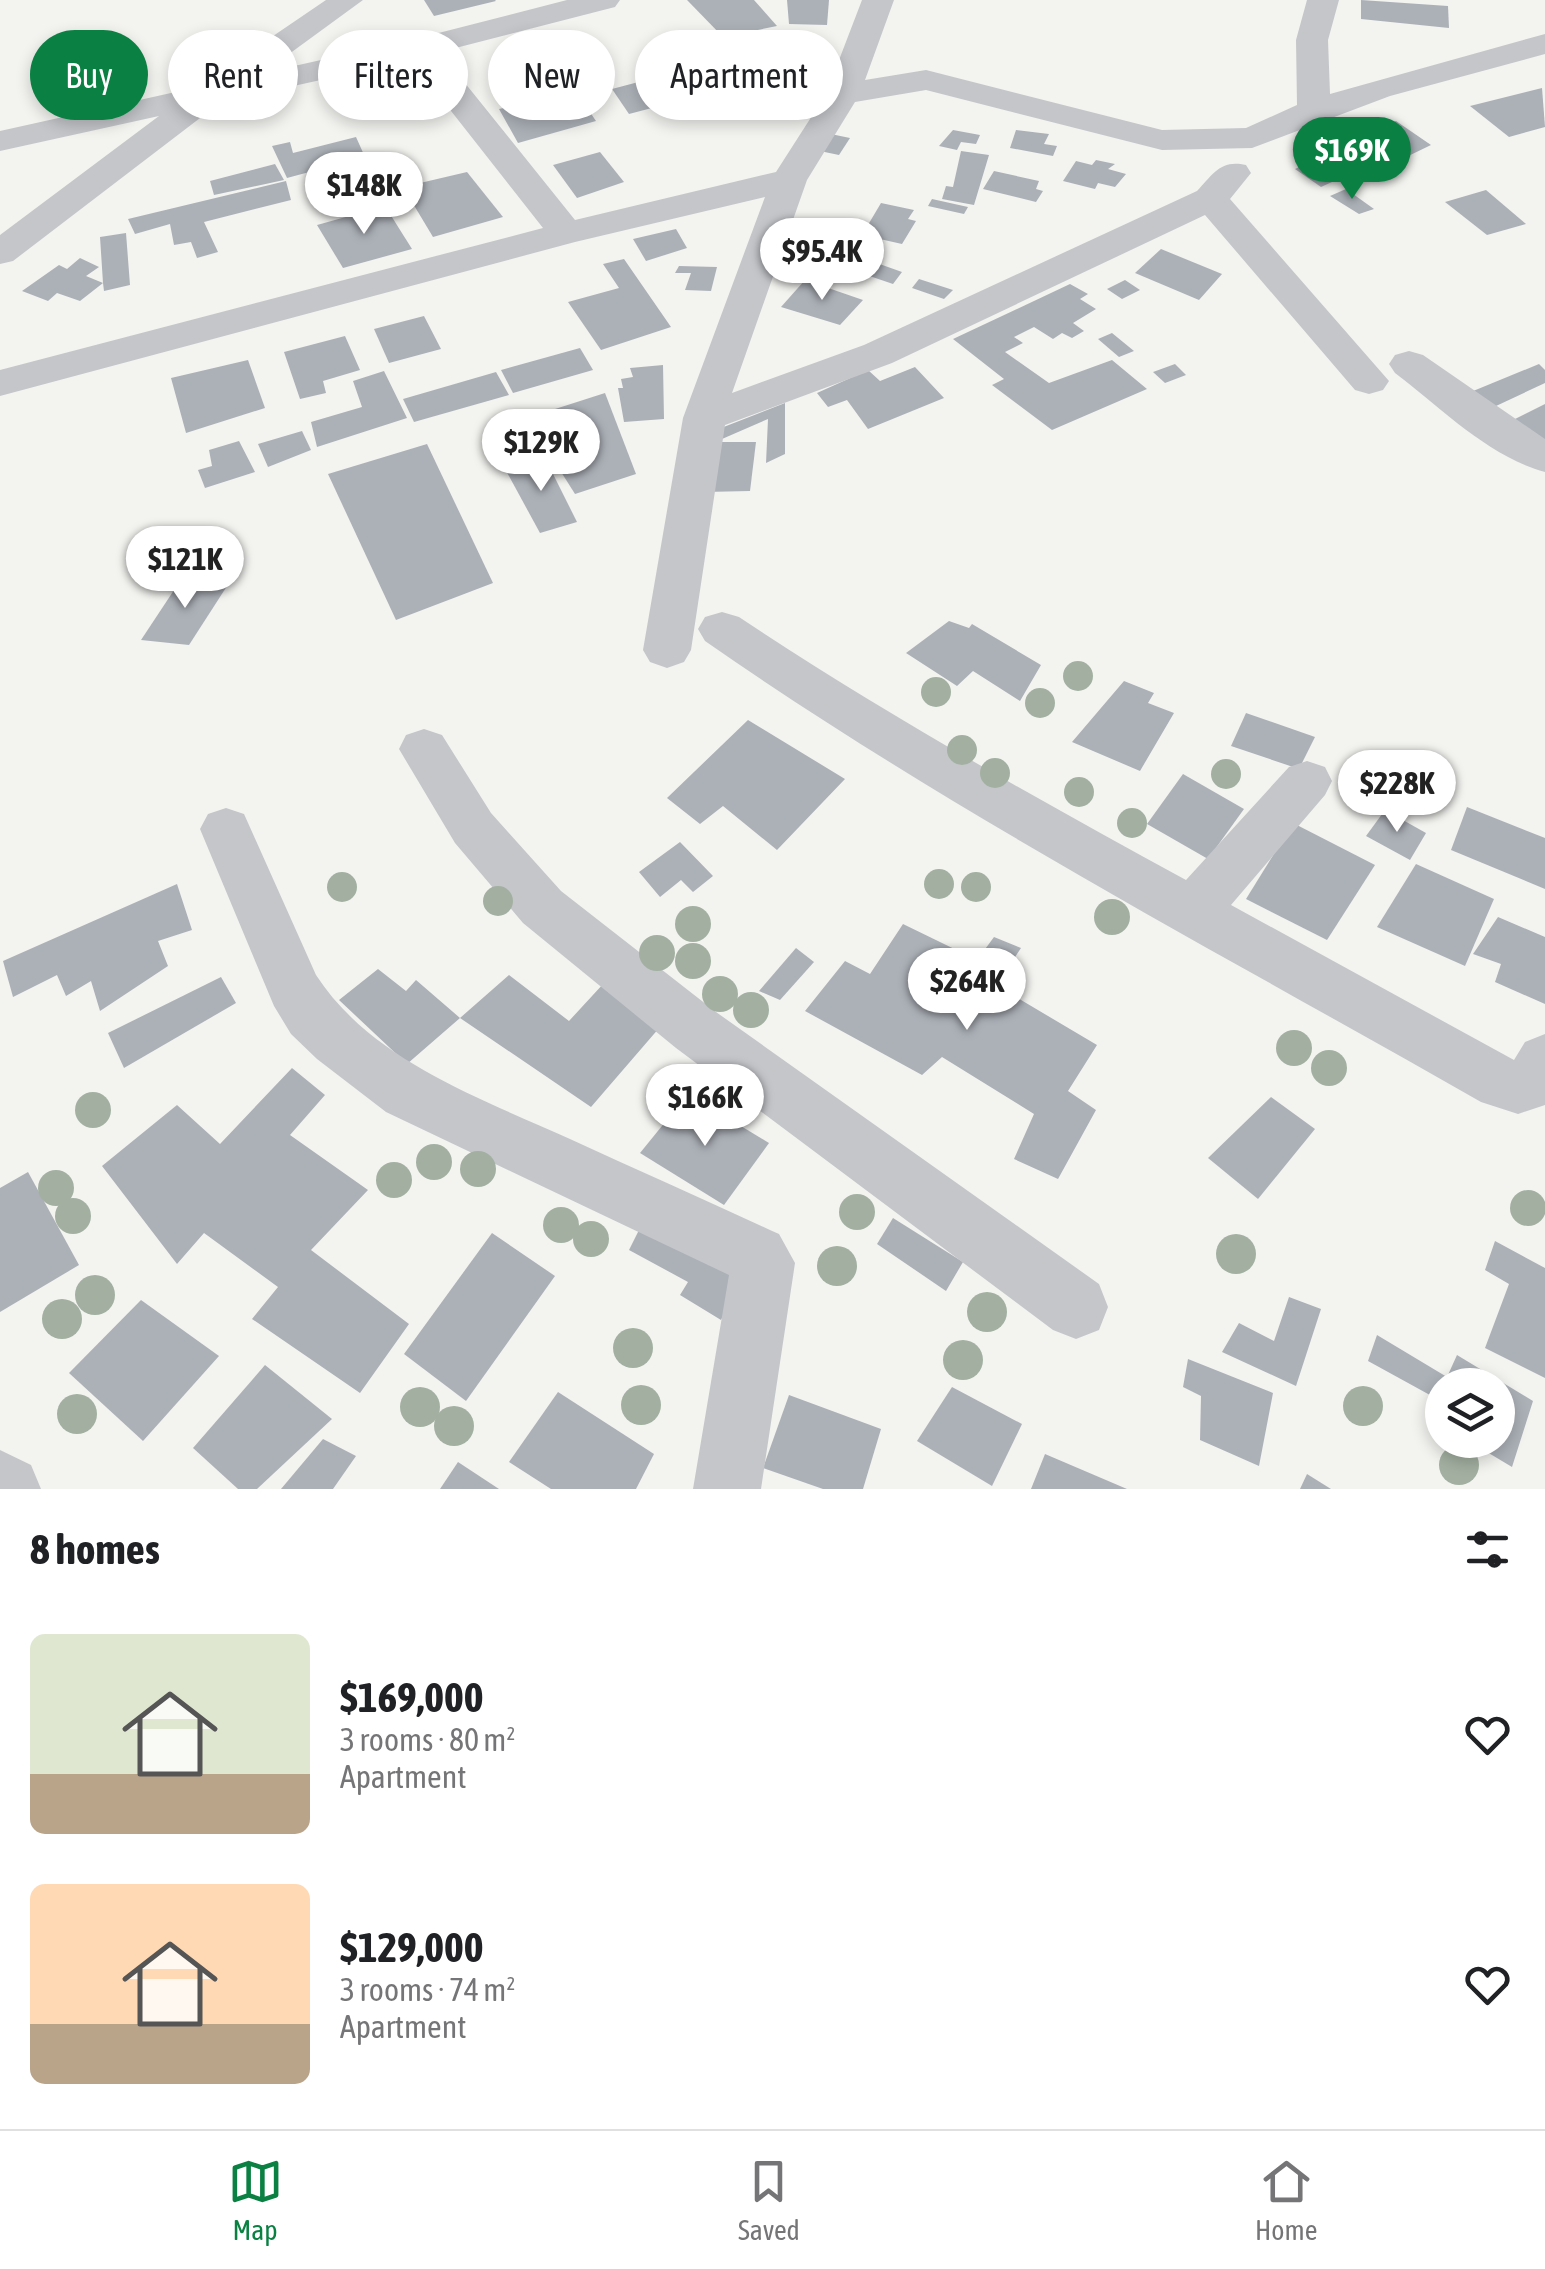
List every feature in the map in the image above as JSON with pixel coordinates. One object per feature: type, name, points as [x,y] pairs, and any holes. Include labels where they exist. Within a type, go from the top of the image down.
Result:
[{"type":"street","points":[[298,34],[347,0]]},
{"type":"street","points":[[468,35],[604,0]]},
{"type":"street","points":[[1315,110],[1310,56],[1312,22],[1322,0]]},
{"type":"street","points":[[843,94],[873,16],[926,80]]},
{"type":"street","points":[[318,20],[354,30]]},
{"type":"street","points":[[843,94],[926,80],[1162,140],[1252,138],[1315,110],[1545,44]]},
{"type":"street","points":[[0,141],[168,103]]},
{"type":"street","points":[[468,110],[566,233]]},
{"type":"street","points":[[0,253],[176,120]]},
{"type":"street","points":[[667,650],[704,418],[788,180],[826,120]]},
{"type":"street","points":[[704,418],[878,354],[1220,190],[1252,138]]},
{"type":"street","points":[[1162,140],[1220,190],[1369,381]]},
{"type":"street","points":[[0,384],[566,233],[788,180]]},
{"type":"street","points":[[1409,364],[1502,433],[1545,458]]},
{"type":"street","points":[[722,629],[813,691],[950,775],[1502,1082],[1527,1087],[1536,1082],[1545,1060]]},
{"type":"street","points":[[424,748],[474,828],[542,907],[696,1030],[1076,1308]]},
{"type":"street","points":[[1193,910],[1307,781]]},
{"type":"street","points":[[226,828],[294,989],[310,1016],[337,1041],[406,1093],[757,1256],[764,1273],[727,1489]]},
{"type":"street","points":[[0,1484],[7,1489]]},
{"type":"building","points":[[424,0],[495,0],[496,1],[434,16]]},
{"type":"building","points":[[687,0],[754,0],[777,26],[757,30],[716,30]]},
{"type":"building","points":[[787,0],[829,0],[827,25],[789,24]]},
{"type":"building","points":[[1361,0],[1448,6],[1449,28],[1361,19]]},
{"type":"building","points":[[635,83],[635,112],[629,114],[615,88]]},
{"type":"building","points":[[1542,88],[1545,127],[1509,137],[1470,106]]},
{"type":"building","points":[[505,120],[596,121],[518,143]]},
{"type":"building","points":[[1396,121],[1431,145],[1400,160],[1376,144],[1385,140],[1375,129]]},
{"type":"building","points":[[953,130],[980,135],[976,144],[961,142],[957,150],[939,146]]},
{"type":"building","points":[[1016,130],[1049,134],[1044,144],[1057,146],[1053,156],[1010,148]]},
{"type":"building","points":[[826,133],[850,138],[839,155],[815,150]]},
{"type":"building","points":[[356,137],[365,157],[287,178],[272,146],[290,142],[293,153]]},
{"type":"building","points":[[961,151],[989,155],[974,205],[942,199],[946,186],[953,187]]},
{"type":"building","points":[[600,152],[624,182],[577,198],[553,165]]},
{"type":"building","points":[[1319,158],[1345,176],[1321,187],[1295,169]]},
{"type":"building","points":[[1096,160],[1115,164],[1108,169],[1126,174],[1115,187],[1098,183],[1095,189],[1063,181],[1076,161],[1092,165]]},
{"type":"building","points":[[275,164],[284,180],[214,195],[210,181]]},
{"type":"building","points":[[994,171],[1039,181],[1036,189],[1043,191],[1036,202],[983,189]]},
{"type":"building","points":[[467,172],[503,217],[433,237],[403,187]]},
{"type":"building","points":[[286,181],[291,200],[204,222],[218,252],[197,258],[191,242],[174,245],[170,224],[135,234],[128,219]]},
{"type":"building","points":[[1346,189],[1374,209],[1359,214],[1330,196]]},
{"type":"building","points":[[1486,190],[1526,224],[1487,235],[1445,202]]},
{"type":"building","points":[[932,199],[968,207],[964,214],[928,206]]},
{"type":"building","points":[[881,203],[914,210],[908,219],[916,221],[902,244],[862,235]]},
{"type":"building","points":[[385,206],[412,249],[343,268],[317,225]]},
{"type":"building","points":[[676,229],[687,248],[646,261],[633,239]]},
{"type":"building","points":[[126,233],[130,285],[104,291],[100,237]]},
{"type":"building","points":[[1161,249],[1222,274],[1199,300],[1135,273]]},
{"type":"building","points":[[857,256],[902,272],[893,284],[846,268]]},
{"type":"building","points":[[80,258],[99,267],[86,276],[103,283],[80,301],[57,293],[48,301],[22,291],[59,265],[67,269]]},
{"type":"building","points":[[624,259],[671,327],[601,350],[568,302],[619,288],[603,264]]},
{"type":"building","points":[[679,266],[717,267],[711,291],[685,290],[691,273],[675,273]]},
{"type":"building","points":[[919,279],[953,290],[944,299],[912,288]]},
{"type":"building","points":[[805,280],[863,300],[840,325],[781,307]]},
{"type":"building","points":[[1125,280],[1140,290],[1122,299],[1107,289]]},
{"type":"building","points":[[1070,284],[1088,294],[1080,299],[1096,309],[1073,323],[1084,331],[1072,338],[1062,333],[1053,339],[1034,327],[1014,337],[1023,343],[1005,352],[1049,383],[1112,360],[1147,389],[1052,430],[992,385],[1004,379],[953,339]]},
{"type":"building","points":[[424,316],[441,349],[389,363],[374,329]]},
{"type":"building","points":[[1112,333],[1134,351],[1119,357],[1098,339]]},
{"type":"building","points":[[345,336],[360,370],[323,381],[326,393],[300,399],[284,352]]},
{"type":"building","points":[[580,348],[593,370],[513,393],[501,370]]},
{"type":"building","points":[[248,360],[265,408],[186,433],[171,378]]},
{"type":"building","points":[[1175,364],[1186,375],[1165,383],[1153,372]]},
{"type":"building","points":[[1539,364],[1545,370],[1545,383],[1481,413],[1461,396]]},
{"type":"building","points":[[663,365],[664,419],[624,422],[618,388],[623,388],[621,379],[633,377],[630,368]]},
{"type":"building","points":[[915,367],[944,398],[868,429],[847,400],[828,407],[817,393],[868,370],[880,381]]},
{"type":"building","points":[[384,371],[407,418],[317,447],[311,422],[362,407],[353,381]]},
{"type":"building","points":[[496,372],[509,395],[414,422],[403,399]]},
{"type":"building","points":[[605,393],[636,474],[575,494],[527,418]]},
{"type":"building","points":[[785,403],[785,454],[766,463],[768,419],[722,439],[716,430]]},
{"type":"building","points":[[1545,404],[1545,452],[1503,425]]},
{"type":"building","points":[[302,431],[311,450],[268,467],[258,444]]},
{"type":"building","points":[[239,441],[255,472],[205,488],[198,470],[212,466],[209,450]]},
{"type":"building","points":[[713,442],[756,442],[750,491],[704,492]]},
{"type":"building","points":[[427,444],[493,583],[396,620],[328,474]]},
{"type":"building","points":[[544,456],[577,522],[540,533],[504,467]]},
{"type":"building","points":[[184,575],[229,583],[189,645],[141,640]]},
{"type":"building","points":[[949,621],[969,628],[972,624],[1041,665],[1020,701],[973,671],[957,686],[906,653]]},
{"type":"building","points":[[1124,681],[1154,693],[1148,703],[1174,713],[1140,771],[1072,742]]},
{"type":"building","points":[[1246,713],[1315,737],[1299,769],[1231,746]]},
{"type":"building","points":[[748,720],[845,779],[777,850],[723,806],[700,824],[667,798]]},
{"type":"building","points":[[1183,774],[1244,809],[1208,859],[1147,824]]},
{"type":"building","points":[[1467,807],[1545,838],[1545,889],[1451,850]]},
{"type":"building","points":[[1385,810],[1426,833],[1410,860],[1366,836]]},
{"type":"building","points":[[1293,823],[1375,865],[1327,940],[1246,899]]},
{"type":"building","points":[[680,842],[713,876],[693,892],[681,880],[660,897],[639,872]]},
{"type":"building","points":[[1416,864],[1494,899],[1465,966],[1377,927]]},
{"type":"building","points":[[177,884],[192,930],[158,941],[168,966],[100,1011],[91,981],[66,996],[57,975],[13,997],[3,961]]},
{"type":"building","points":[[1498,917],[1545,937],[1545,1004],[1495,982],[1501,964],[1473,954]]},
{"type":"building","points":[[903,924],[977,960],[994,937],[1021,948],[979,1012],[999,987],[1097,1045],[1068,1091],[1096,1110],[1058,1179],[1014,1159],[1034,1114],[942,1057],[922,1075],[805,1011],[845,961],[870,974]]},
{"type":"building","points":[[796,948],[814,962],[780,1000],[759,991]]},
{"type":"building","points":[[378,969],[406,991],[416,980],[460,1018],[407,1064],[339,1000]]},
{"type":"building","points":[[509,975],[569,1021],[604,983],[660,1027],[591,1107],[460,1018]]},
{"type":"building","points":[[221,977],[236,1003],[124,1068],[108,1033]]},
{"type":"building","points":[[292,1068],[325,1095],[290,1135],[368,1190],[311,1250],[409,1324],[360,1393],[252,1319],[278,1287],[204,1233],[177,1264],[102,1166],[177,1105],[220,1144]]},
{"type":"building","points":[[688,1094],[769,1143],[724,1205],[640,1153]]},
{"type":"building","points":[[1271,1097],[1315,1129],[1258,1199],[1208,1158]]},
{"type":"building","points":[[28,1172],[79,1265],[0,1312],[0,1188]]},
{"type":"building","points":[[893,1218],[963,1262],[946,1291],[877,1244]]},
{"type":"building","points":[[641,1226],[743,1276],[721,1320],[680,1295],[688,1282],[629,1250]]},
{"type":"building","points":[[492,1233],[555,1276],[466,1401],[404,1354]]},
{"type":"building","points":[[1495,1241],[1545,1268],[1545,1378],[1485,1348],[1509,1284],[1485,1270]]},
{"type":"building","points":[[1289,1297],[1321,1309],[1296,1386],[1222,1352],[1239,1323],[1274,1341]]},
{"type":"building","points":[[141,1300],[219,1356],[143,1441],[69,1373]]},
{"type":"building","points":[[1377,1335],[1432,1368],[1425,1368],[1425,1392],[1368,1361]]},
{"type":"building","points":[[1457,1355],[1478,1368],[1451,1368]]},
{"type":"building","points":[[1188,1359],[1273,1393],[1259,1466],[1200,1440],[1201,1396],[1183,1387]]},
{"type":"building","points":[[265,1365],[332,1419],[257,1489],[238,1489],[193,1448]]},
{"type":"building","points":[[952,1387],[1022,1424],[992,1486],[917,1441]]},
{"type":"building","points":[[1515,1390],[1533,1401],[1515,1458]]},
{"type":"building","points":[[558,1392],[654,1454],[636,1489],[551,1489],[509,1462]]},
{"type":"building","points":[[789,1395],[881,1429],[863,1489],[823,1489],[763,1468]]},
{"type":"building","points":[[323,1439],[356,1456],[333,1489],[281,1489]]},
{"type":"building","points":[[1045,1454],[1127,1489],[1031,1489]]},
{"type":"building","points":[[1497,1458],[1515,1458],[1512,1467]]},
{"type":"building","points":[[458,1462],[499,1489],[440,1489]]},
{"type":"building","points":[[1307,1474],[1331,1489],[1300,1489]]}]
